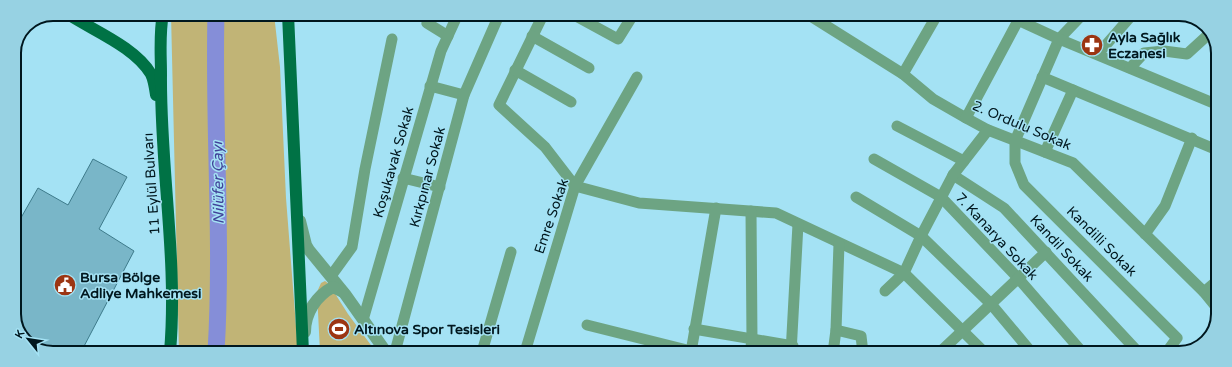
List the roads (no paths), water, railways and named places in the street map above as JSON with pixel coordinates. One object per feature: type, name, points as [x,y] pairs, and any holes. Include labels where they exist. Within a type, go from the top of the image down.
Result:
[{"type":"main road","points":[[80,21],[124,47],[141,61],[151,75],[161,115]]},
{"type":"main road","name":"11 Eylül Bulvarı","points":[[162,21],[161,115],[171,258],[172,332],[171,346]]},
{"type":"main road","points":[[288,21],[303,346]]},
{"type":"street","points":[[427,21],[426,23],[448,36]]},
{"type":"street","name":"Koşukavak Sokak","points":[[363,320],[440,50],[455,21]]},
{"type":"street","name":"Kırkpınar Sokak","points":[[398,346],[464,95],[496,21]]},
{"type":"street","points":[[540,21],[499,105],[545,148],[575,186],[638,203],[776,213],[839,244],[904,273],[964,330],[979,346]]},
{"type":"street","points":[[585,21],[618,39],[629,21]]},
{"type":"street","name":"2. Ordulu Sokak","points":[[819,21],[903,74],[933,99],[966,118],[988,130],[1014,141],[1073,163],[1211,301]]},
{"type":"street","points":[[903,74],[934,21]]},
{"type":"street","points":[[966,118],[1018,21]]},
{"type":"street","points":[[1027,21],[1059,39],[1211,102]]},
{"type":"street","points":[[1014,141],[1059,39],[1076,21]]},
{"type":"street","points":[[1098,54],[1127,21]]},
{"type":"street","points":[[532,36],[589,68]]},
{"type":"street","points":[[1130,68],[1144,52],[1164,51],[1187,54],[1206,37]]},
{"type":"street","points":[[331,276],[352,247],[365,169],[392,39]]},
{"type":"street","points":[[515,70],[571,102]]},
{"type":"street","name":"Emre Sokak","points":[[526,346],[575,186],[637,76]]},
{"type":"street","points":[[1042,77],[1211,147]]},
{"type":"street","points":[[430,86],[464,95]]},
{"type":"street","points":[[1045,152],[1073,90]]},
{"type":"street","points":[[897,126],[964,161]]},
{"type":"street","points":[[885,291],[904,273],[921,236],[953,175],[988,130]]},
{"type":"street","points":[[1145,234],[1165,206],[1192,138]]},
{"type":"street","name":"Kandilli Sokak","points":[[1014,141],[1015,163],[1024,185],[1177,338],[1171,346]]},
{"type":"street","name":"7. Kanarya Sokak","points":[[874,159],[941,198],[1018,278],[1077,346]]},
{"type":"street","name":"Kandil Sokak","points":[[953,175],[1004,208],[1133,346]]},
{"type":"street","points":[[403,178],[440,187]]},
{"type":"street","points":[[856,197],[921,236],[991,304],[1026,346]]},
{"type":"street","points":[[297,207],[306,245],[317,261],[345,294],[382,346]]},
{"type":"street","points":[[692,346],[716,208]]},
{"type":"street","points":[[751,346],[752,211]]},
{"type":"street","points":[[792,346],[798,224]]},
{"type":"street","points":[[834,346],[836,330],[839,244]]},
{"type":"street","points":[[484,346],[511,252]]},
{"type":"street","points":[[947,346],[1046,252]]},
{"type":"street","points":[[1204,292],[1211,286]]},
{"type":"street","points":[[303,346],[305,325],[316,301],[324,291],[333,287],[345,294]]},
{"type":"street","points":[[587,325],[668,346]]},
{"type":"street","points":[[694,329],[779,346]]},
{"type":"street","points":[[836,330],[861,336],[862,346]]},
{"type":"waterway","name":"Nilüfer Çayı","points":[[216,21],[215,56],[219,267],[216,346]]},
{"type":"place","name":"Ayla Sağlık Eczanesi","points":[[1092,45]]},
{"type":"place","name":"Bursa Bölge Adliye Mahkemesi","points":[[65,285]]},
{"type":"place","name":"Altınova Spor Tesisleri","points":[[339,329]]}]
